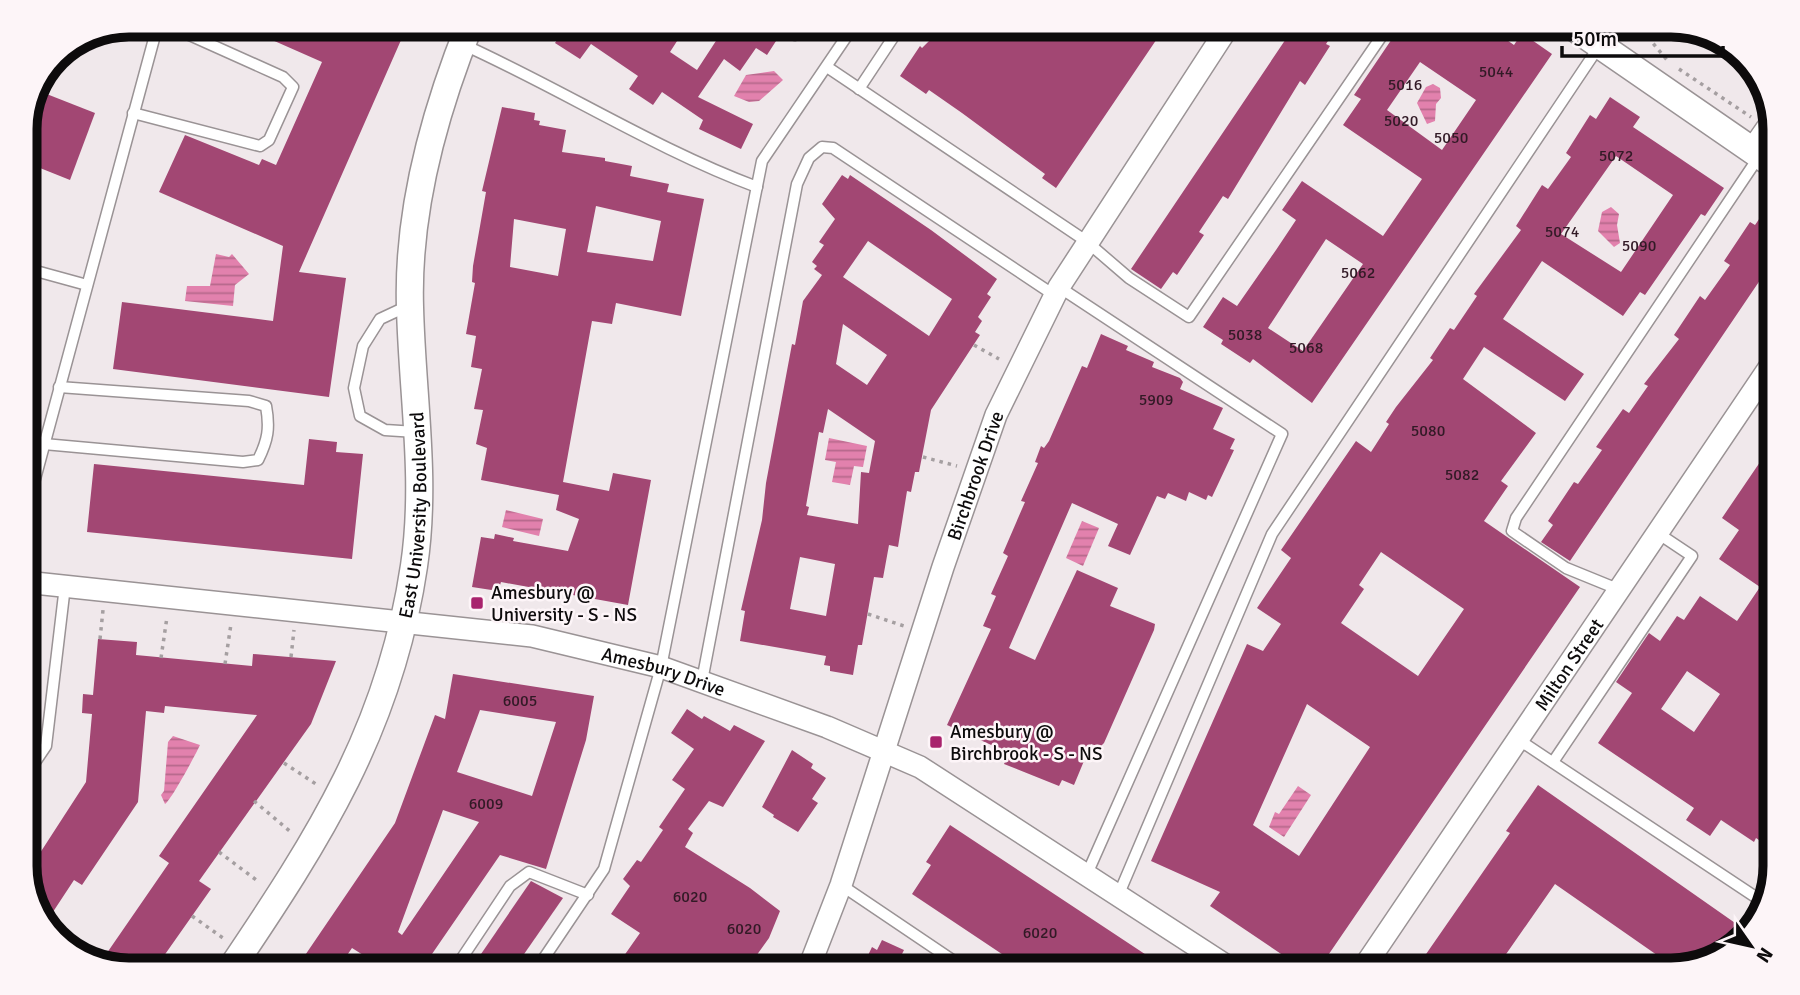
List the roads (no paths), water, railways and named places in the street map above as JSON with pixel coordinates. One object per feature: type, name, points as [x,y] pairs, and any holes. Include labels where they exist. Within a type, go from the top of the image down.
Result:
[{"type":"street","name":"East University Boulevard","points":[[239,958],[297,872],[340,798],[374,725],[404,621],[414,565],[420,504],[419,432],[410,305],[413,233],[428,153],[465,37]]},
{"type":"street","name":"Birchbrook Drive","points":[[813,958],[841,885],[943,567],[996,415],[1056,291],[1086,241],[1221,37]]},
{"type":"street","points":[[1587,37],[1763,157]]},
{"type":"street","points":[[1763,123],[1763,157]]},
{"type":"street","name":"Milton Street","points":[[1371,958],[1763,377]]},
{"type":"street","name":"Amesbury Drive","points":[[37,583],[532,636],[661,667],[920,767],[1213,958]]},
{"type":"lane","points":[[37,469],[154,37]]},
{"type":"lane","points":[[133,113],[260,146],[269,140],[293,87],[283,77],[194,37]]},
{"type":"lane","points":[[470,37],[517,68],[684,155],[757,187]]},
{"type":"lane","points":[[545,958],[604,869],[661,667],[762,161],[847,37]]},
{"type":"lane","points":[[859,89],[893,37]]},
{"type":"lane","points":[[827,67],[1086,241],[1129,278],[1189,317],[1381,37]]},
{"type":"lane","points":[[1118,896],[1272,534],[1600,46]]},
{"type":"lane","points":[[702,681],[797,184],[809,158],[822,147],[833,148],[1282,434],[1087,874]]},
{"type":"lane","points":[[1620,590],[1566,568],[1511,531],[1516,518],[1763,157]]},
{"type":"lane","points":[[37,271],[87,285]]},
{"type":"lane","points":[[410,305],[380,319],[363,346],[354,388],[360,416],[385,430],[402,434],[419,432]]},
{"type":"lane","points":[[44,444],[243,462],[258,460],[267,443],[270,424],[266,406],[248,401],[59,387]]},
{"type":"lane","points":[[1553,762],[1692,556],[1659,534]]},
{"type":"lane","points":[[37,759],[46,746],[65,586]]},
{"type":"lane","points":[[1519,740],[1757,898]]},
{"type":"lane","points":[[463,958],[510,887],[529,872],[588,895]]},
{"type":"lane","points":[[841,885],[948,958]]},
{"type":"place","name":"Amesbury @ University - S - NS","points":[[477,603]]},
{"type":"place","name":"Amesbury @ Birchbrook - S - NS","points":[[936,742]]}]
